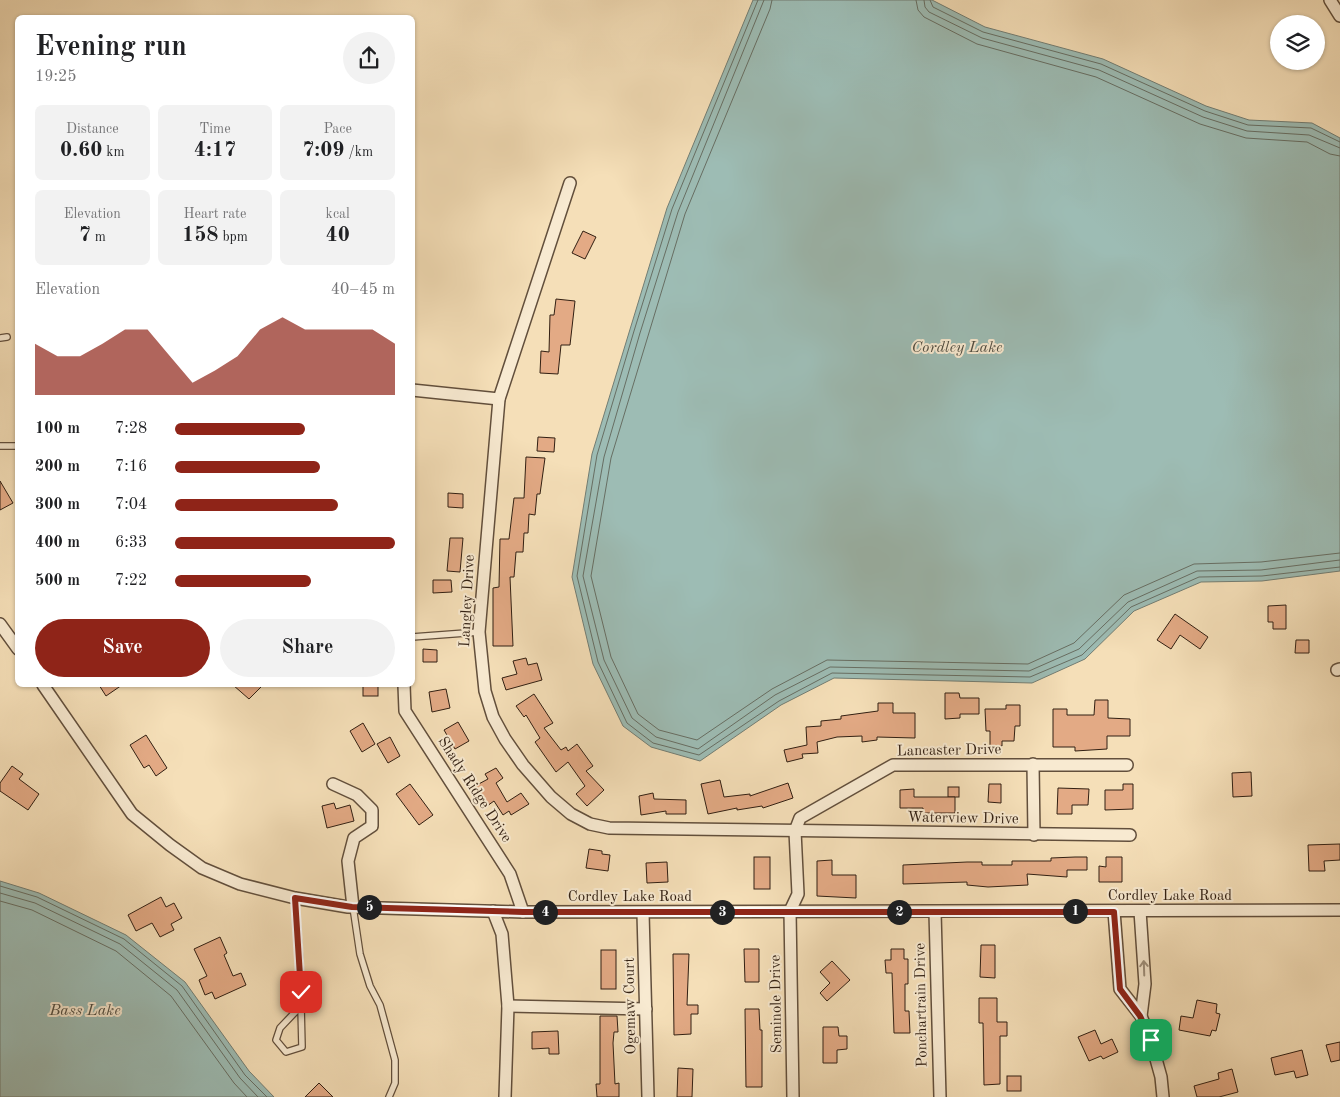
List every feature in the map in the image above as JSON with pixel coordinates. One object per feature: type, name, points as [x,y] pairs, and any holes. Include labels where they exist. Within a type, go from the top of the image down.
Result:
[{"type":"street","points":[[1334,4],[1340,16]]},
{"type":"street","name":"Langley Drive","points":[[570,183],[498,399],[479,632],[484,691],[493,717],[523,765],[551,797],[571,814],[590,824],[609,828],[795,831]]},
{"type":"street","points":[[415,390],[498,399]]},
{"type":"street","points":[[0,624],[15,645]]},
{"type":"street","name":"Cordley Lake Road","points":[[43,687],[132,814],[202,868],[240,884],[295,898],[352,907],[493,912],[1340,910]]},
{"type":"street","name":"Shady Ridge Drive","points":[[404,687],[405,711],[510,874],[523,912]]},
{"type":"street","points":[[1033,764],[1034,835]]},
{"type":"street","name":"Lancaster Drive","points":[[795,831],[800,818],[893,765],[1127,765]]},
{"type":"street","points":[[333,784],[357,795],[372,810],[372,826],[354,838],[348,861],[352,907]]},
{"type":"street","points":[[790,911],[798,894],[795,831]]},
{"type":"street","name":"Waterview Drive","points":[[795,831],[1130,835]]},
{"type":"street","name":"Seminole Drive","points":[[790,911],[793,1097]]},
{"type":"street","points":[[1140,911],[1145,984],[1140,1016]]},
{"type":"street","points":[[493,912],[502,934],[508,1006],[505,1097]]},
{"type":"street","name":"Ponchartrain Drive","points":[[935,912],[940,1097]]},
{"type":"street","points":[[1114,912],[1120,989],[1140,1016],[1157,1057],[1163,1097]]},
{"type":"street","name":"Ogemaw Court","points":[[643,913],[648,1097]]},
{"type":"street","points":[[508,1006],[646,1009]]},
{"type":"lane","points":[[0,446],[15,446]]},
{"type":"lane","points":[[415,637],[479,632]]},
{"type":"lane","points":[[295,898],[302,1047],[286,1052],[276,1040],[280,1028],[300,1007]]},
{"type":"lane","points":[[352,907],[360,954],[370,986],[380,1005],[395,1060],[395,1083],[389,1097]]},
{"type":"water","name":"Cordley Lake","points":[[753,0],[932,0],[985,27],[1103,59],[1206,106],[1249,120],[1312,123],[1340,138],[1340,571],[1262,581],[1201,582],[1134,611],[1085,659],[1032,683],[834,678],[781,705],[700,761],[651,747],[623,726],[593,664],[572,577],[592,454],[667,208]]},
{"type":"water","name":"Bass Lake","points":[[0,881],[39,893],[126,935],[185,982],[249,1071],[274,1097],[0,1097]]},
{"type":"building","points":[[583,231],[596,237],[585,259],[572,253]]},
{"type":"building","points":[[556,299],[575,301],[570,345],[561,345],[558,374],[540,373],[541,351],[549,352],[550,315],[554,315]]},
{"type":"building","points":[[538,437],[555,438],[554,452],[537,451]]},
{"type":"building","points":[[526,457],[545,458],[540,494],[537,494],[535,515],[529,514],[528,533],[524,533],[523,552],[516,552],[514,577],[510,577],[513,646],[493,646],[493,588],[499,587],[500,539],[509,539],[514,498],[524,498]]},
{"type":"building","points":[[0,481],[13,503],[0,510]]},
{"type":"building","points":[[448,493],[463,494],[463,508],[448,507]]},
{"type":"building","points":[[450,538],[463,538],[460,572],[447,571]]},
{"type":"building","points":[[433,580],[451,580],[452,592],[433,593]]},
{"type":"building","points":[[1286,605],[1286,629],[1273,629],[1273,622],[1268,622],[1268,606]]},
{"type":"building","points":[[1175,614],[1208,637],[1200,649],[1180,635],[1171,649],[1157,640]]},
{"type":"building","points":[[1296,640],[1309,640],[1309,653],[1295,653]]},
{"type":"building","points":[[423,649],[437,650],[437,662],[423,662]]},
{"type":"building","points":[[526,658],[528,665],[537,663],[542,680],[506,690],[502,678],[517,674],[513,661]]},
{"type":"building","points":[[100,687],[119,687],[106,696]]},
{"type":"building","points":[[235,687],[261,687],[249,699]]},
{"type":"building","points":[[363,687],[378,687],[378,696],[363,696]]},
{"type":"building","points":[[446,689],[450,708],[432,712],[429,692]]},
{"type":"building","points":[[945,693],[959,693],[960,698],[979,698],[979,714],[960,714],[960,718],[945,719]]},
{"type":"building","points":[[534,694],[553,723],[544,728],[561,750],[566,747],[568,751],[577,744],[593,766],[586,771],[604,790],[587,806],[576,794],[585,786],[568,762],[556,772],[535,742],[540,738],[526,715],[524,717],[516,706]]},
{"type":"building","points":[[1095,700],[1108,700],[1108,718],[1130,719],[1130,736],[1107,736],[1107,749],[1075,751],[1075,747],[1053,747],[1053,709],[1067,709],[1067,715],[1094,715]]},
{"type":"building","points":[[878,703],[893,703],[893,713],[915,713],[915,738],[877,737],[877,740],[862,742],[862,736],[837,737],[817,742],[818,753],[802,754],[803,758],[787,762],[784,750],[807,745],[806,727],[821,726],[821,721],[841,719],[841,716],[878,711]]},
{"type":"building","points":[[1006,705],[1020,705],[1020,726],[1015,726],[1014,741],[1002,741],[1002,746],[990,746],[990,731],[986,731],[985,709],[1006,709]]},
{"type":"building","points":[[458,722],[469,741],[455,749],[444,730]]},
{"type":"building","points":[[363,723],[375,744],[362,752],[350,731]]},
{"type":"building","points":[[146,735],[167,768],[156,776],[149,765],[144,768],[130,745]]},
{"type":"building","points":[[390,737],[400,756],[388,763],[377,744]]},
{"type":"building","points":[[12,766],[23,774],[19,779],[39,794],[28,810],[0,791],[0,783]]},
{"type":"building","points":[[496,768],[503,778],[496,783],[507,802],[521,793],[529,804],[511,815],[509,811],[503,815],[494,801],[487,806],[475,786],[488,779],[485,774]]},
{"type":"building","points":[[1251,772],[1252,796],[1233,797],[1232,773]]},
{"type":"building","points":[[720,780],[724,797],[750,794],[750,796],[788,783],[793,798],[763,808],[762,806],[737,810],[737,808],[708,814],[701,784]]},
{"type":"building","points":[[410,784],[433,815],[419,825],[396,794]]},
{"type":"building","points":[[989,784],[1001,784],[1001,803],[988,802]]},
{"type":"building","points":[[1123,784],[1133,784],[1133,809],[1105,810],[1105,790],[1123,790]]},
{"type":"building","points":[[948,787],[959,787],[959,797],[948,797]]},
{"type":"building","points":[[1058,788],[1089,789],[1088,805],[1072,805],[1072,814],[1057,814]]},
{"type":"building","points":[[914,789],[914,797],[955,797],[955,813],[923,813],[923,808],[900,808],[900,790]]},
{"type":"building","points":[[653,793],[654,799],[686,800],[686,814],[666,814],[666,811],[641,815],[639,796]]},
{"type":"building","points":[[334,803],[336,809],[350,805],[354,821],[327,828],[322,806]]},
{"type":"building","points":[[1340,844],[1340,860],[1324,861],[1325,871],[1309,871],[1308,845]]},
{"type":"building","points":[[589,849],[602,851],[602,854],[610,855],[608,871],[586,868]]},
{"type":"building","points":[[754,857],[770,857],[770,889],[754,889]]},
{"type":"building","points":[[1087,857],[1087,870],[1067,870],[1067,877],[1027,874],[1028,885],[988,887],[967,885],[967,882],[903,884],[903,865],[982,862],[982,865],[1012,865],[1012,861],[1051,861],[1051,858]]},
{"type":"building","points":[[1106,857],[1122,857],[1122,882],[1099,882],[1099,866],[1106,867]]},
{"type":"building","points":[[832,860],[832,875],[856,875],[856,898],[817,896],[817,861]]},
{"type":"building","points":[[667,862],[668,882],[647,883],[646,863]]},
{"type":"building","points":[[161,897],[166,907],[174,903],[182,918],[171,924],[174,930],[160,937],[152,923],[136,931],[128,915]]},
{"type":"building","points":[[220,937],[227,953],[224,955],[233,976],[241,973],[246,985],[215,999],[212,992],[205,995],[199,980],[207,976],[194,949]]},
{"type":"building","points":[[981,945],[995,945],[995,978],[980,977]]},
{"type":"building","points":[[744,949],[759,949],[759,982],[745,982]]},
{"type":"building","points":[[891,949],[904,949],[904,959],[908,959],[908,984],[905,984],[905,1011],[909,1011],[910,1033],[894,1033],[892,973],[886,973],[885,960],[891,960]]},
{"type":"building","points":[[601,950],[616,950],[616,989],[601,989]]},
{"type":"building","points":[[673,954],[689,954],[687,1005],[698,1005],[698,1014],[691,1014],[691,1034],[674,1035]]},
{"type":"building","points":[[832,961],[850,980],[827,1001],[820,993],[830,983],[820,972]]},
{"type":"building","points":[[979,998],[997,998],[997,1022],[1007,1022],[1007,1036],[1000,1036],[1000,1084],[984,1085],[983,1023],[979,1023]]},
{"type":"building","points":[[1197,1000],[1217,1004],[1216,1013],[1220,1014],[1216,1031],[1212,1030],[1210,1036],[1179,1030],[1181,1016],[1193,1018]]},
{"type":"building","points":[[745,1009],[759,1009],[760,1030],[762,1030],[762,1087],[746,1087]]},
{"type":"building","points":[[600,1016],[617,1016],[618,1032],[614,1032],[613,1043],[615,1084],[619,1083],[619,1097],[597,1097],[596,1084],[600,1084]]},
{"type":"building","points":[[823,1027],[838,1027],[839,1036],[847,1036],[847,1049],[837,1050],[837,1063],[823,1063]]},
{"type":"building","points":[[1095,1030],[1101,1044],[1112,1039],[1118,1052],[1103,1059],[1101,1056],[1089,1061],[1078,1037]]},
{"type":"building","points":[[558,1031],[559,1054],[549,1054],[549,1048],[532,1049],[532,1032]]},
{"type":"building","points":[[1340,1042],[1340,1060],[1331,1062],[1326,1045]]},
{"type":"building","points":[[1302,1050],[1308,1075],[1296,1078],[1294,1071],[1275,1075],[1271,1058]]},
{"type":"building","points":[[678,1068],[693,1069],[692,1097],[677,1097]]},
{"type":"building","points":[[1232,1069],[1238,1092],[1219,1097],[1197,1097],[1194,1086],[1219,1079],[1218,1073]]},
{"type":"building","points":[[1007,1076],[1021,1076],[1021,1091],[1007,1091]]},
{"type":"building","points":[[319,1083],[333,1097],[305,1097]]},
{"type":"route","points":[[301,992],[295,898],[352,907],[523,912],[1114,912],[1120,989],[1140,1016],[1144,1029],[1151,1040]]}]
